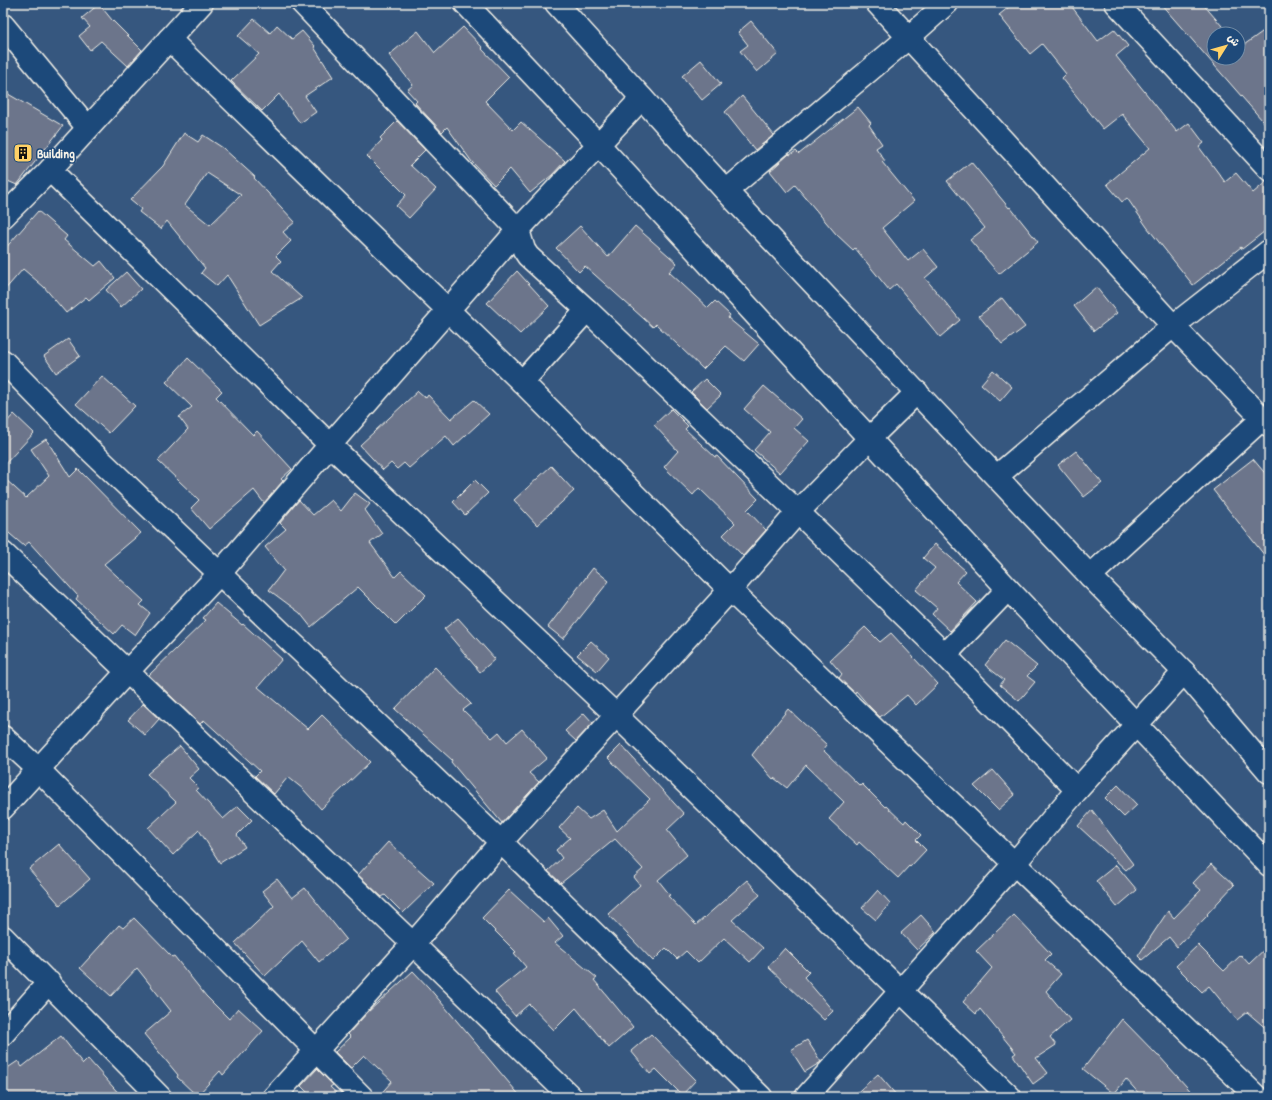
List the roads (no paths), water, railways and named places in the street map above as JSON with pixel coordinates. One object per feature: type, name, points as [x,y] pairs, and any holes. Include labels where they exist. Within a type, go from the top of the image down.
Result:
[{"type":"street","points":[[3,217],[50,170],[202,3]]},
{"type":"street","points":[[302,3],[518,230],[524,250],[528,256],[587,310],[798,512],[945,655],[1077,790]]},
{"type":"street","points":[[465,3],[599,145],[1008,589],[1269,865]]},
{"type":"street","points":[[556,3],[726,191],[1090,576],[1184,672],[1269,772]]},
{"type":"street","points":[[877,3],[1173,326],[1266,422],[1090,576]]},
{"type":"street","points":[[726,191],[908,38],[946,3]]},
{"type":"street","points":[[1116,3],[1269,169]]},
{"type":"street","points":[[3,25],[88,128]]},
{"type":"street","points":[[170,39],[522,382],[730,590],[1257,1097]]},
{"type":"street","points":[[3,808],[220,573],[518,230],[642,98]]},
{"type":"street","points":[[50,170],[330,445],[616,715],[1010,1097]]},
{"type":"street","points":[[997,476],[1173,326],[1269,251]]},
{"type":"street","points":[[522,382],[587,310]]},
{"type":"street","points":[[3,361],[92,452],[501,842],[761,1097]]},
{"type":"street","points":[[274,1097],[413,944],[501,842],[730,590],[798,512],[917,392]]},
{"type":"street","points":[[3,553],[413,944],[571,1097]]},
{"type":"street","points":[[945,655],[1008,589]]},
{"type":"street","points":[[806,1097],[1014,864],[1077,790],[1184,672]]},
{"type":"street","points":[[3,737],[38,769],[362,1097]]},
{"type":"street","points":[[3,937],[160,1097]]},
{"type":"street","points":[[3,1034],[48,982]]},
{"type":"place","name":"Building","points":[[23,153]]}]
